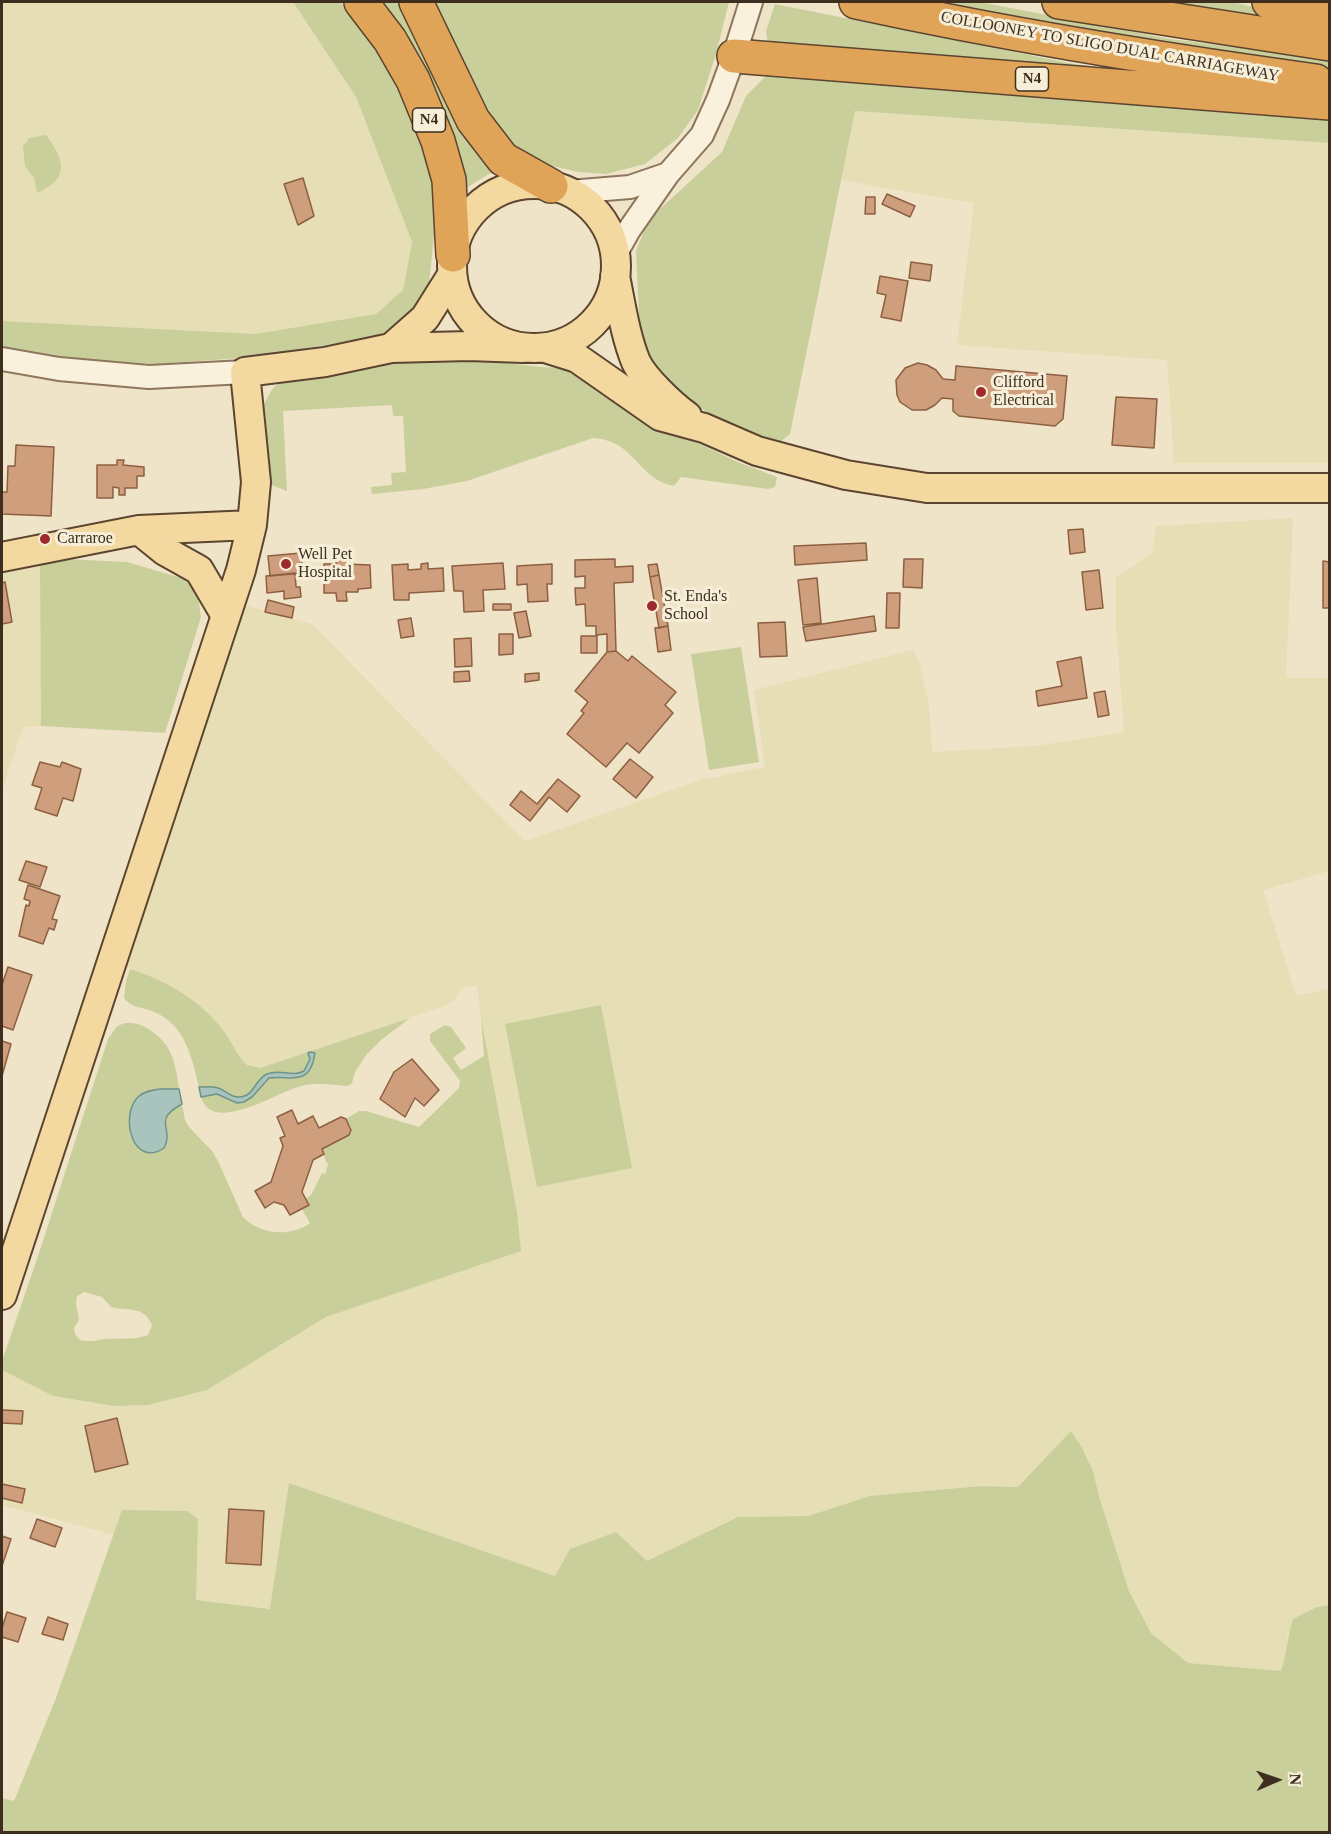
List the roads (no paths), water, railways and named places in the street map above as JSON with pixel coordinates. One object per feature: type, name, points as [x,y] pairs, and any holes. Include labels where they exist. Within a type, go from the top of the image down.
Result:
[{"type":"highway","name":"N4","points":[[361,2],[390,40],[407,70],[438,141],[449,180],[453,265]]},
{"type":"highway","name":"N4","points":[[416,2],[473,120],[503,159],[560,189]]},
{"type":"highway","name":"COLLOONEY TO SLIGO DUAL CARRIAGEWAY","points":[[856,2],[1010,33],[1237,70],[1329,82]]},
{"type":"highway","points":[[1059,2],[1329,44]]},
{"type":"highway","points":[[1269,2],[1329,17]]},
{"type":"highway","name":"N4","points":[[737,47],[1329,103]]},
{"type":"main road","points":[[391,348],[425,318],[453,265],[459,233],[471,214],[487,199],[507,188],[529,184],[560,189],[586,202],[599,216],[610,234],[624,320],[637,364],[668,402],[704,428]]},
{"type":"main road","points":[[453,265],[458,296],[467,314],[483,330],[501,342],[577,358],[660,416],[704,428],[757,451],[846,475],[927,488],[1329,488]]},
{"type":"main road","points":[[2,1295],[242,570],[252,525],[256,482],[245,372],[325,362],[391,348],[469,345],[534,348],[566,342],[585,330],[600,315],[610,297],[615,266]]},
{"type":"main road","points":[[2,557],[139,530],[252,525]]},
{"type":"main road","points":[[139,530],[165,551],[199,570],[226,616]]},
{"type":"street","points":[[615,266],[629,230],[668,174],[702,135],[718,100],[751,2]]},
{"type":"street","points":[[560,189],[630,187],[668,174]]},
{"type":"street","points":[[2,359],[59,369],[149,377],[245,372]]},
{"type":"water","points":[[308,1053],[315,1053],[309,1071],[304,1076],[269,1078],[252,1097],[244,1102],[237,1103],[217,1094],[201,1097],[199,1087],[216,1087],[234,1096],[244,1096],[267,1074],[276,1072],[295,1074],[304,1071],[310,1059]]},
{"type":"water","points":[[179,1089],[182,1104],[168,1115],[166,1120],[167,1141],[164,1148],[153,1153],[144,1152],[132,1138],[130,1116],[132,1106],[138,1097],[146,1092]]},
{"type":"place","name":"Clifford Electrical","points":[[981,392]]},
{"type":"place","name":"Carraroe","points":[[45,539]]},
{"type":"place","name":"Well Pet Hospital","points":[[286,564]]},
{"type":"place","name":"St. Enda's School","points":[[652,606]]}]
